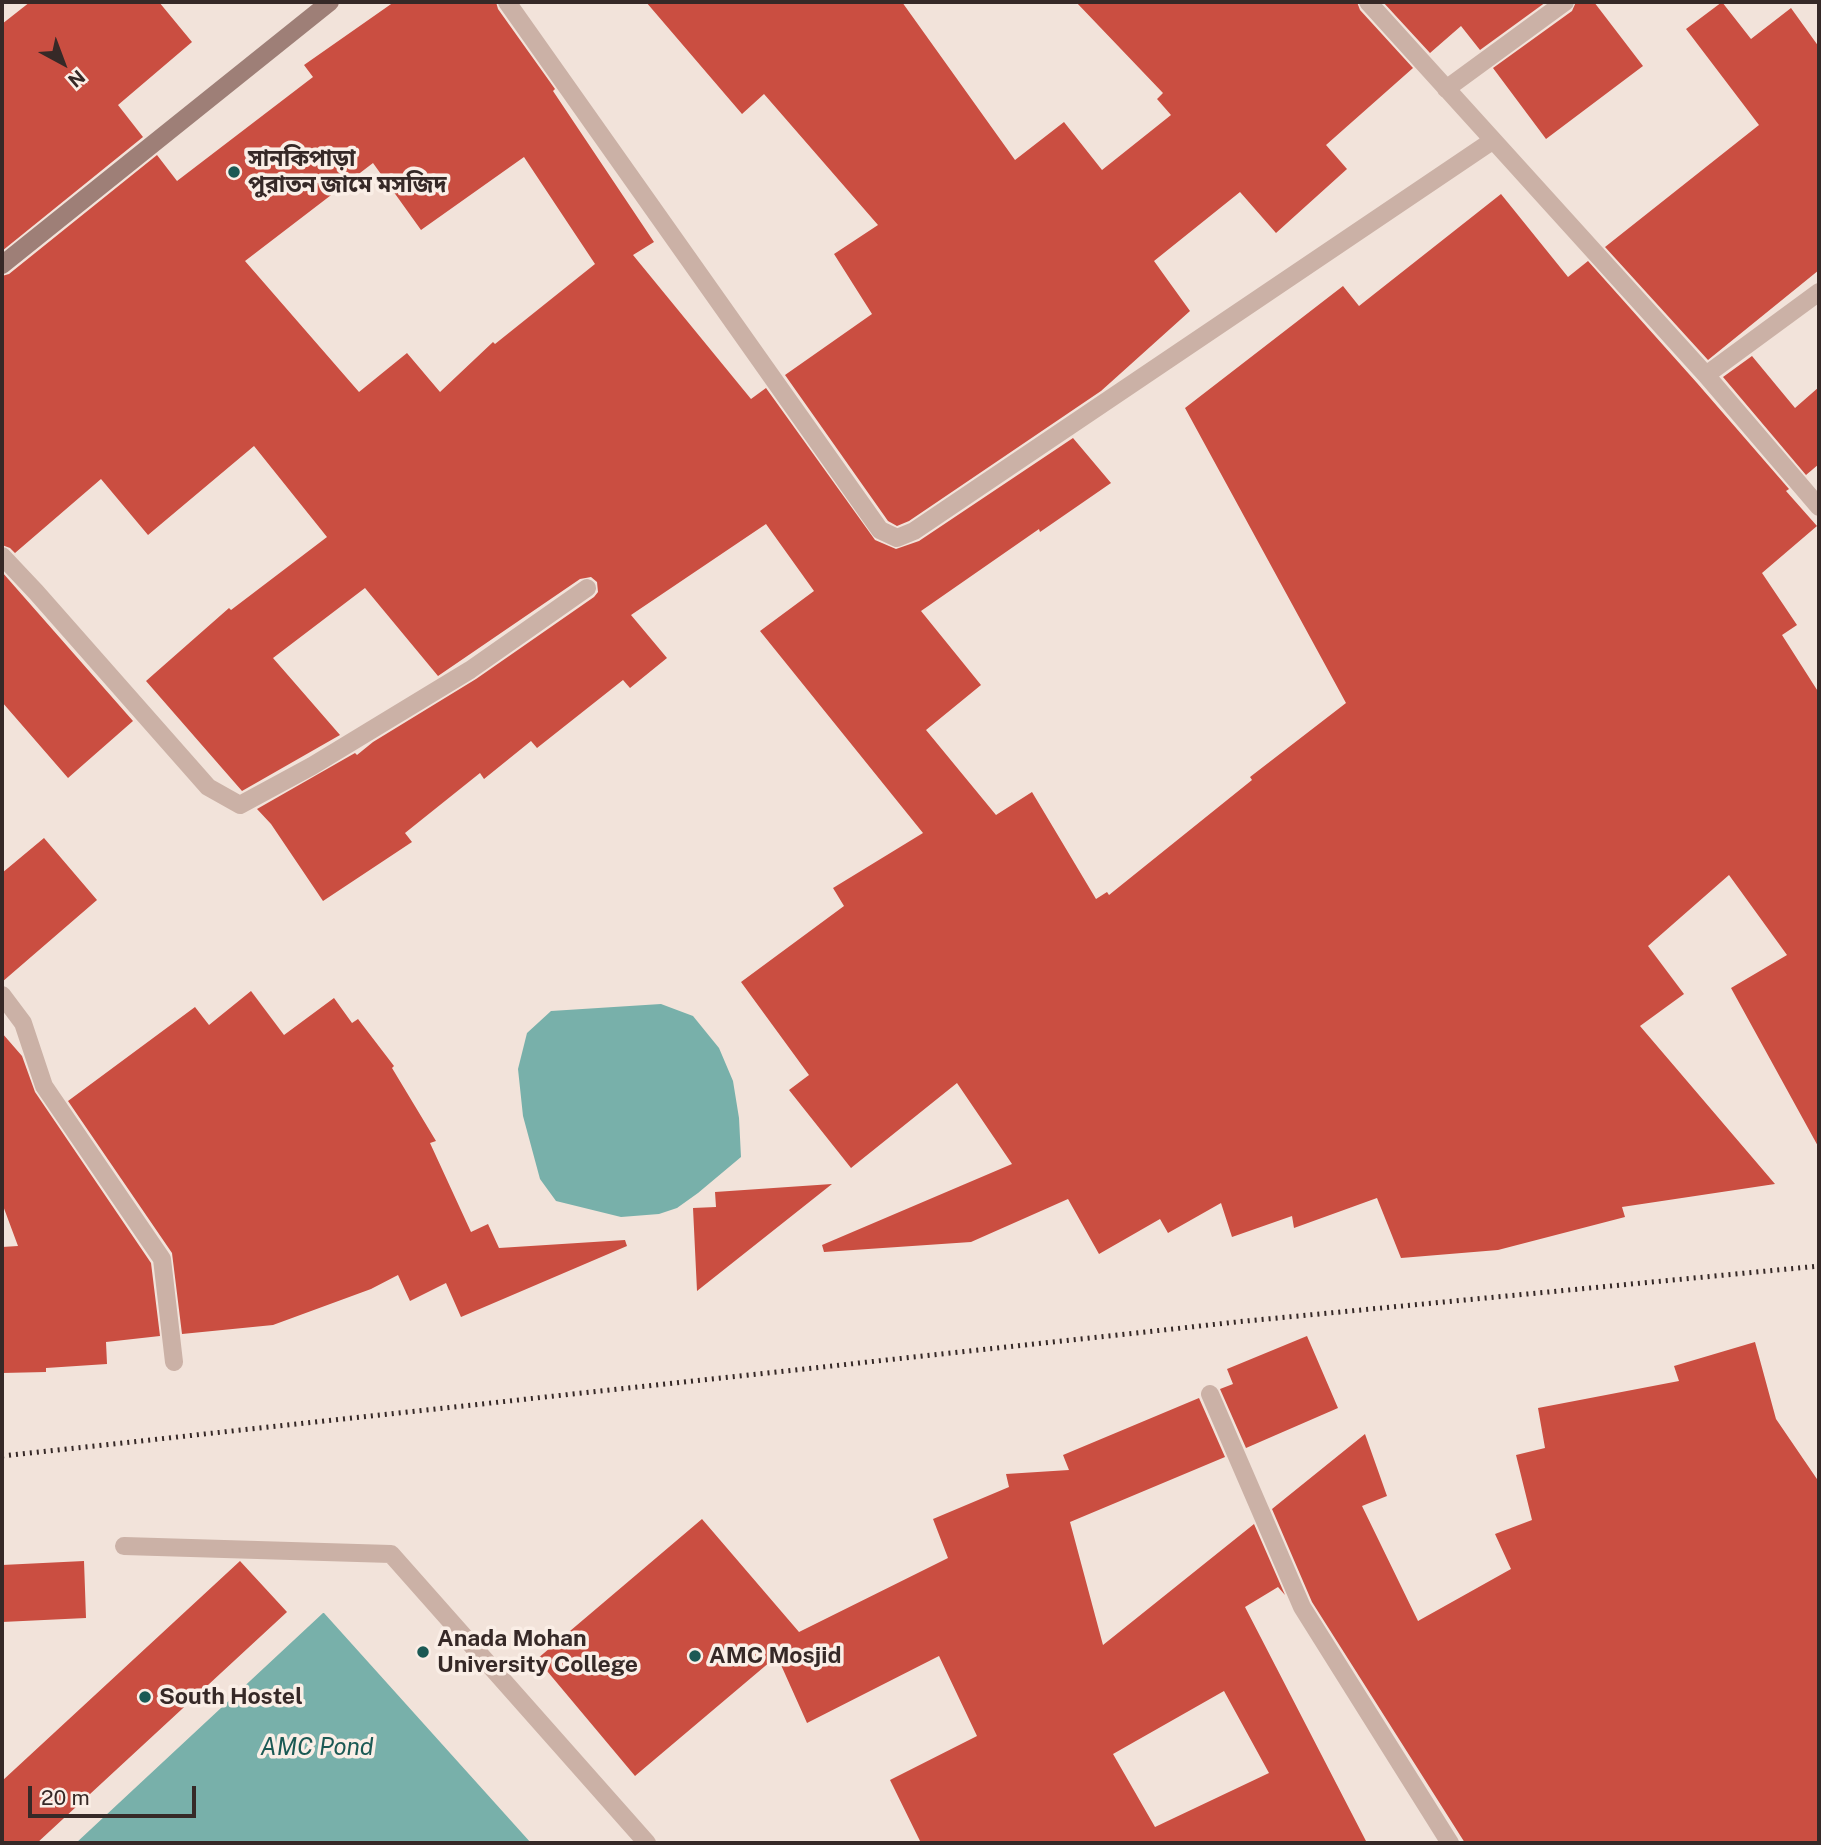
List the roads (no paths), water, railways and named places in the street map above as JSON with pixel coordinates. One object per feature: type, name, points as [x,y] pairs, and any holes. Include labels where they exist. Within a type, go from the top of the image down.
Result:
[{"type":"street","points":[[2,265],[330,2]]},
{"type":"street","points":[[507,2],[880,530],[897,538],[914,531],[1492,141]]},
{"type":"street","points":[[1368,2],[1706,375],[1819,507]]},
{"type":"street","points":[[1446,89],[1565,2]]},
{"type":"street","points":[[1706,375],[1819,292]]},
{"type":"street","points":[[2,556],[208,787],[240,805],[312,766],[470,670],[587,588]]},
{"type":"street","points":[[2,995],[23,1023],[44,1086],[162,1259],[174,1362]]},
{"type":"street","points":[[1210,1394],[1302,1607],[1450,1843]]},
{"type":"street","points":[[124,1546],[391,1554],[647,1843]]},
{"type":"water","points":[[661,1004],[693,1016],[719,1048],[733,1081],[741,1157],[677,1208],[659,1214],[621,1217],[556,1201],[540,1179],[523,1116],[518,1069],[527,1033],[551,1011]]},
{"type":"water","name":"AMC Pond","points":[[323,1613],[531,1843],[76,1843]]},
{"type":"railway","points":[[2,1456],[1246,1321],[1819,1266]]},
{"type":"place","name":"সানকিপাড়া পুরাতন জামে মসজিদ","points":[[234,172]]},
{"type":"place","name":"Anada Mohan University College","points":[[423,1652]]},
{"type":"place","name":"AMC Mosjid","points":[[695,1656]]},
{"type":"place","name":"South Hostel","points":[[145,1697]]}]
